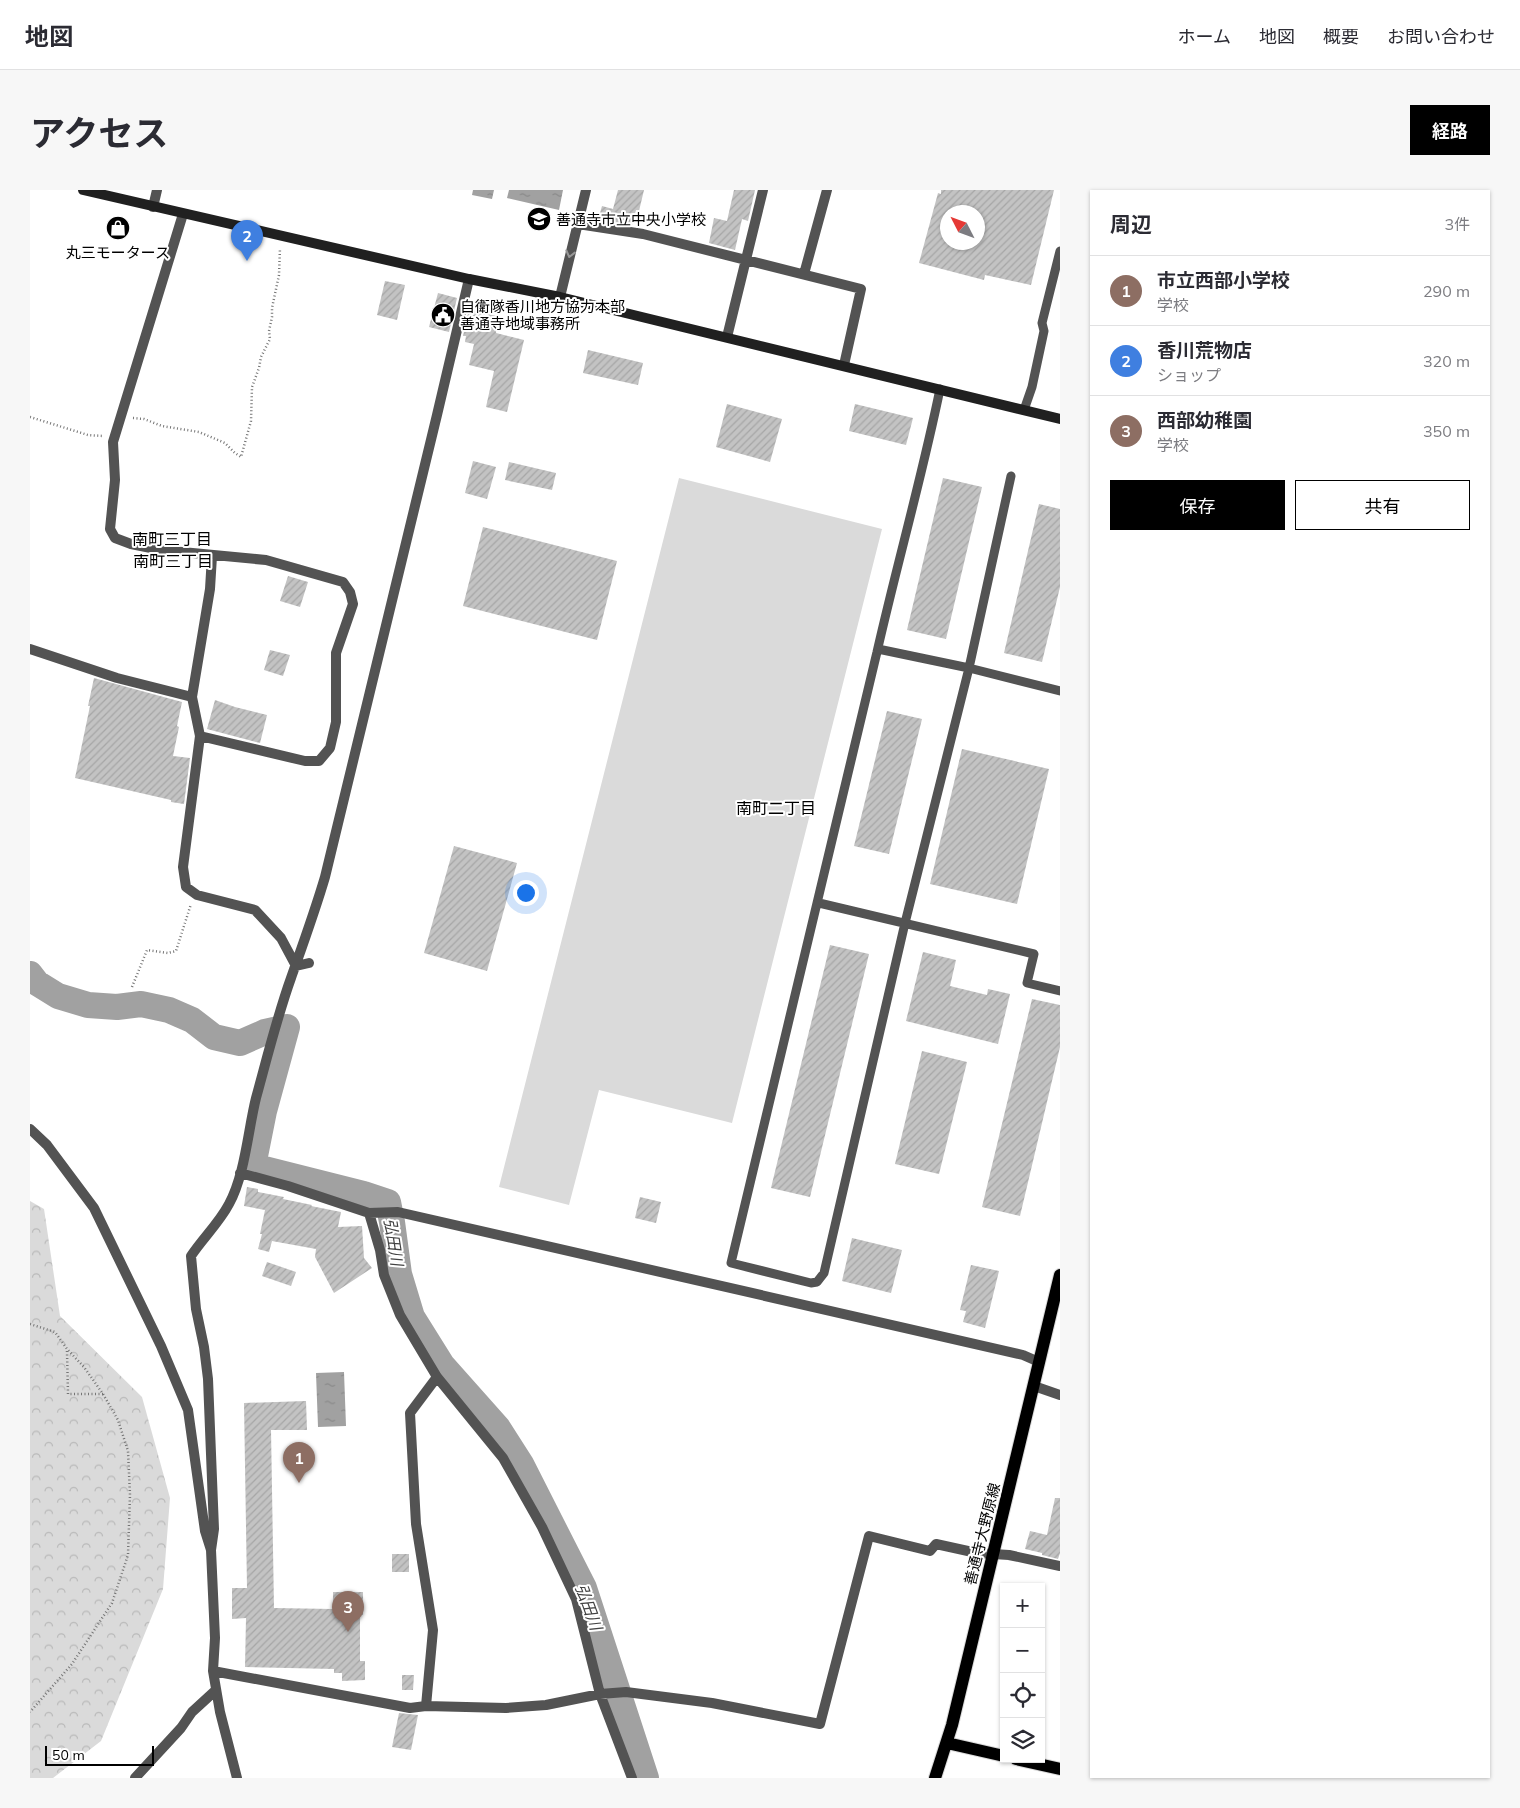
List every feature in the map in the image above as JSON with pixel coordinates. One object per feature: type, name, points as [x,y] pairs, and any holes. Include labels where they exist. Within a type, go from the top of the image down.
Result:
[{"type":"main road","name":"善通寺大野原線","points":[[935,1778],[947,1742],[994,1554],[1060,1276]]},
{"type":"main road","points":[[947,1742],[1000,1755]]},
{"type":"main road","points":[[1034,1763],[1060,1769]]},
{"type":"street","points":[[83,190],[469,279],[560,296],[1060,419]]},
{"type":"street","points":[[152,207],[157,190]]},
{"type":"street","points":[[560,296],[586,190]]},
{"type":"street","points":[[727,337],[763,190]]},
{"type":"street","points":[[804,274],[827,190]]},
{"type":"street","points":[[183,214],[114,437],[115,480],[110,529],[115,538],[131,544],[161,550],[266,560],[343,582],[350,592],[353,604],[336,653],[336,722],[330,748],[319,761],[305,761],[200,736]]},
{"type":"street","points":[[578,224],[643,234],[861,289],[844,366]]},
{"type":"street","points":[[237,1778],[220,1712],[213,1671],[214,1638],[211,1550],[214,1529],[208,1379],[196,1309],[191,1256],[218,1222],[230,1203],[240,1173],[256,1100],[325,877],[438,415],[469,279]]},
{"type":"street","points":[[212,556],[210,589],[192,697],[200,736],[182,867],[186,887],[197,895],[255,910],[281,938],[296,966]]},
{"type":"street","points":[[30,649],[117,678],[192,697]]},
{"type":"street","points":[[296,966],[309,963]]},
{"type":"street","points":[[30,1129],[47,1145],[94,1208],[161,1346],[188,1410],[205,1532],[211,1550]]},
{"type":"street","points":[[240,1173],[373,1213],[398,1212],[1013,1353],[1039,1362]]},
{"type":"street","points":[[373,1213],[384,1275],[400,1315],[437,1377],[503,1458],[542,1527],[576,1599],[632,1778]]},
{"type":"street","points":[[426,1706],[433,1630],[416,1524],[410,1413],[437,1377]]},
{"type":"street","points":[[1034,1386],[1060,1395]]},
{"type":"street","points":[[213,1671],[410,1708],[426,1706],[506,1708],[546,1706],[605,1693],[626,1692],[712,1703],[820,1724],[869,1536],[930,1551],[936,1544],[977,1553],[1009,1555],[1060,1566]]},
{"type":"street","points":[[135,1778],[181,1728],[192,1712],[216,1690]]},
{"type":"lane","points":[[1024,410],[1032,387],[1044,331],[1042,322],[1060,252]]},
{"type":"lane","points":[[940,389],[911,519],[878,649],[819,904],[731,1263],[811,1283],[817,1282],[824,1273],[905,923],[969,668],[1011,476]]},
{"type":"lane","points":[[878,649],[969,668],[1060,691]]},
{"type":"lane","points":[[819,904],[1034,954],[1027,983],[1060,991]]},
{"type":"path","points":[[117,425],[130,418],[144,419],[162,426],[199,432],[225,443],[241,456],[251,421],[252,386],[261,357],[270,339],[269,330],[272,308],[279,275],[281,236]]},
{"type":"path","points":[[30,418],[88,435],[114,437]]},
{"type":"path","points":[[132,987],[147,950],[168,953],[176,951],[194,893]]},
{"type":"path","points":[[30,1324],[55,1332],[67,1349],[84,1367],[103,1394],[118,1420],[128,1451],[130,1495],[128,1555],[112,1603],[72,1664],[30,1712]]},
{"type":"path","points":[[67,1349],[68,1394],[103,1394]]},
{"type":"green space","points":[[679,478],[882,529],[732,1123],[599,1090],[569,1205],[499,1187]]},
{"type":"green space","points":[[30,1201],[44,1209],[60,1316],[142,1397],[170,1498],[163,1589],[101,1741],[53,1778],[30,1778]]},
{"type":"water","points":[[473,190],[494,190],[492,199],[472,195]]},
{"type":"water","points":[[509,190],[563,190],[559,210],[507,198]]},
{"type":"water","points":[[344,1372],[346,1426],[318,1427],[316,1373]]},
{"type":"building","points":[[618,190],[644,190],[639,211],[636,210],[632,225],[598,220],[602,206],[613,209]]},
{"type":"building","points":[[734,190],[755,190],[748,221],[742,219],[735,250],[709,243],[714,218],[727,221]]},
{"type":"building","points":[[941,190],[1054,190],[1031,285],[985,275],[984,280],[919,263],[938,193],[941,194]]},
{"type":"building","points":[[113,220],[126,222],[124,234],[111,232]]},
{"type":"building","points":[[385,281],[405,285],[397,320],[377,315]]},
{"type":"building","points":[[438,293],[457,298],[449,332],[429,327]]},
{"type":"building","points":[[469,309],[500,317],[496,333],[524,340],[507,412],[486,407],[494,371],[469,365],[474,344],[465,342],[466,336],[463,336]]},
{"type":"building","points":[[588,350],[643,363],[638,385],[583,373]]},
{"type":"building","points":[[727,404],[782,419],[770,462],[716,447]]},
{"type":"building","points":[[855,404],[913,418],[906,445],[849,431]]},
{"type":"building","points":[[473,461],[496,467],[487,499],[465,493]]},
{"type":"building","points":[[509,462],[556,473],[552,490],[505,480]]},
{"type":"building","points":[[943,478],[982,487],[946,639],[907,630]]},
{"type":"building","points":[[1039,504],[1060,509],[1060,587],[1042,662],[1004,653]]},
{"type":"building","points":[[483,527],[617,561],[597,640],[463,606]]},
{"type":"building","points":[[288,576],[308,582],[300,607],[280,601]]},
{"type":"building","points":[[270,650],[290,655],[283,676],[264,670]]},
{"type":"building","points":[[94,678],[182,702],[173,756],[190,758],[184,804],[75,778]]},
{"type":"building","points":[[215,700],[267,715],[260,743],[207,729]]},
{"type":"building","points":[[887,711],[922,719],[889,854],[854,846]]},
{"type":"building","points":[[962,749],[1049,769],[1017,904],[930,884]]},
{"type":"building","points":[[454,846],[517,863],[487,971],[424,953]]},
{"type":"building","points":[[830,945],[869,954],[810,1197],[771,1188]]},
{"type":"building","points":[[923,952],[956,960],[950,986],[987,995],[988,989],[1010,994],[998,1044],[906,1021]]},
{"type":"building","points":[[1032,999],[1060,1005],[1060,1047],[1020,1216],[982,1207]]},
{"type":"building","points":[[922,1051],[967,1062],[939,1174],[895,1164]]},
{"type":"building","points":[[247,1187],[258,1189],[258,1192],[284,1197],[283,1199],[341,1212],[338,1227],[362,1226],[364,1258],[372,1268],[334,1293],[315,1257],[316,1249],[272,1241],[269,1252],[258,1249],[265,1210],[244,1206]]},
{"type":"building","points":[[640,1197],[661,1202],[656,1223],[635,1218]]},
{"type":"building","points":[[852,1238],[902,1250],[891,1293],[842,1281]]},
{"type":"building","points":[[267,1262],[296,1272],[291,1286],[262,1276]]},
{"type":"building","points":[[971,1265],[999,1271],[985,1328],[963,1322],[966,1311],[960,1310]]},
{"type":"building","points":[[306,1401],[307,1430],[271,1430],[274,1608],[333,1609],[333,1592],[363,1592],[363,1615],[360,1615],[360,1661],[365,1661],[365,1680],[342,1681],[342,1673],[334,1673],[334,1669],[245,1667],[246,1618],[232,1619],[232,1588],[247,1588],[244,1403]]},
{"type":"building","points":[[1055,1498],[1060,1498],[1060,1553],[1058,1559],[1025,1549],[1030,1531],[1047,1535]]},
{"type":"building","points":[[392,1554],[409,1554],[409,1572],[392,1572]]},
{"type":"building","points":[[402,1675],[414,1675],[413,1690],[402,1690]]},
{"type":"building","points":[[399,1713],[418,1715],[411,1750],[392,1747]]},
{"type":"waterway","name":"弘田川","points":[[30,974],[37,983],[58,996],[88,1005],[117,1007],[141,1004],[169,1010],[192,1020],[214,1037],[240,1043],[265,1032],[287,1027],[264,1111],[253,1166],[364,1194],[388,1202],[399,1274],[412,1317],[442,1365],[498,1428],[521,1464],[584,1588],[646,1778]]},
{"type":"place","name":"善通寺市立中央小学校","points":[[539,219]]},
{"type":"place","name":"丸三モータース","points":[[118,228]]},
{"type":"place","name":"香川荒物店","points":[[247,261]]},
{"type":"place","name":"自衛隊香川地方協力本部 善通寺地域事務所","points":[[443,315]]},
{"type":"place","name":"市立西部小学校","points":[[299,1483]]},
{"type":"place","name":"西部幼稚園","points":[[348,1632]]},
{"type":"district","name":"南町三丁目","points":[[172,539]]},
{"type":"district","name":"南町三丁目","points":[[173,561]]},
{"type":"district","name":"南町二丁目","points":[[776,808]]}]
